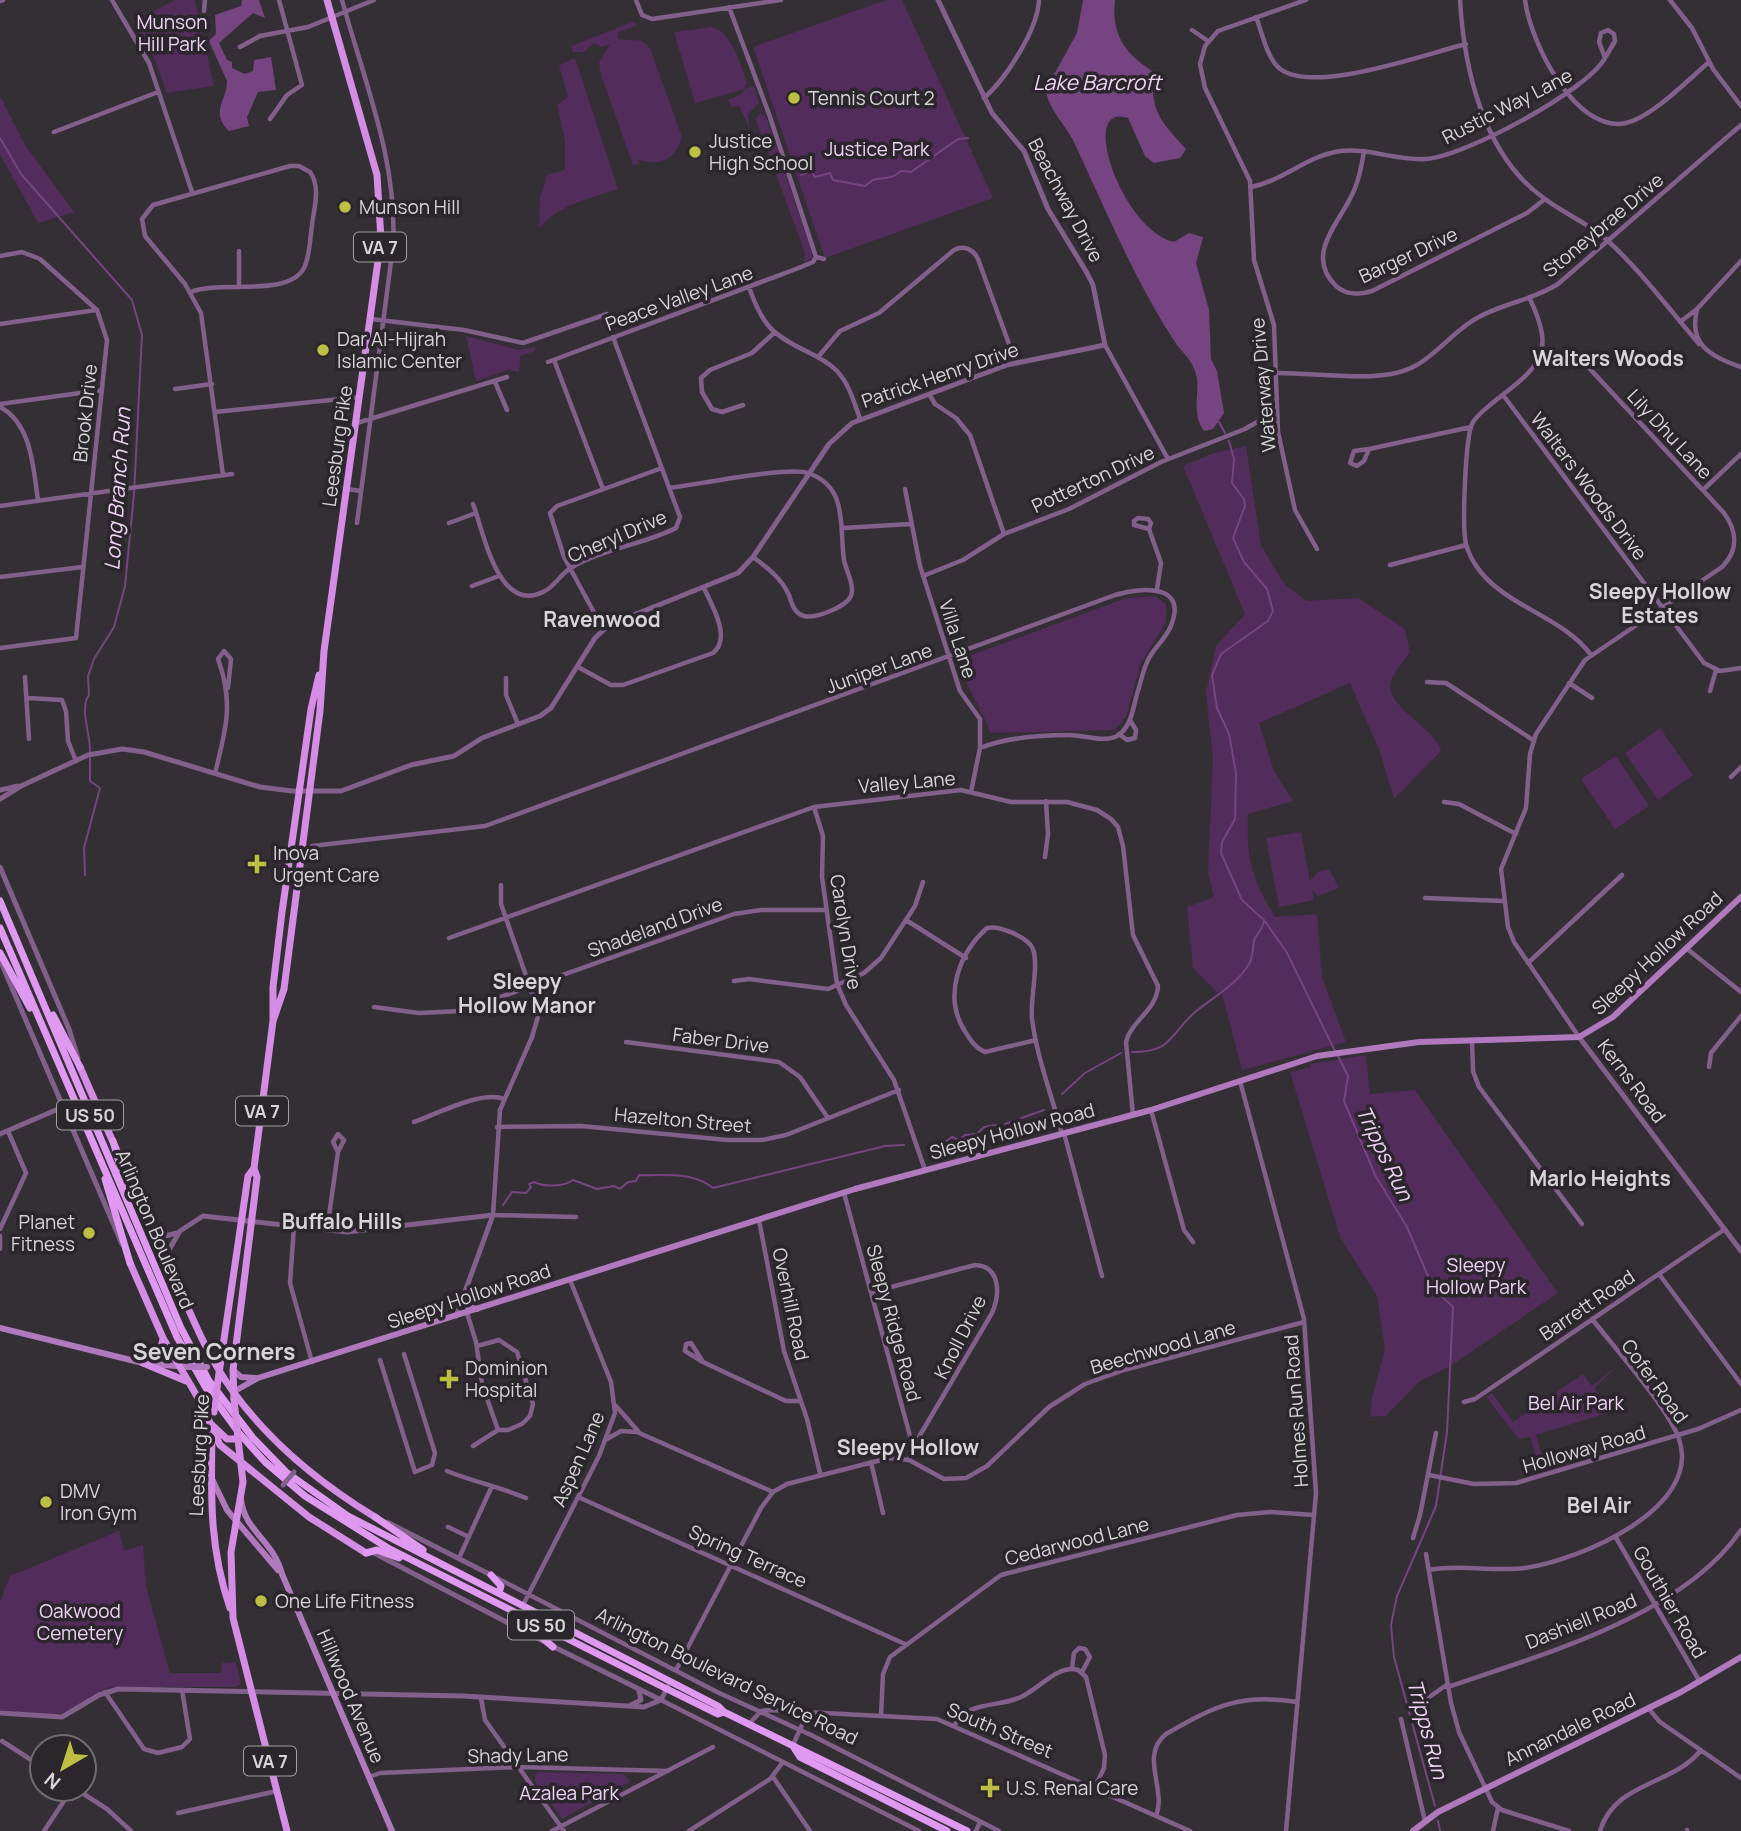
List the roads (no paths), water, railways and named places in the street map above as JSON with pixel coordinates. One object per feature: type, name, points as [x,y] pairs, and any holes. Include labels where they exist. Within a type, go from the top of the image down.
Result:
[{"type":"highway","name":"Arlington Boulevard","points":[[0,901],[194,1355],[229,1409],[268,1455],[331,1506],[523,1605],[669,1685]]},
{"type":"highway","name":"Arlington Boulevard","points":[[0,928],[177,1336],[206,1388],[226,1417],[265,1462],[305,1496],[360,1532],[419,1564],[967,1831]]},
{"type":"highway","points":[[0,953],[56,1054]]},
{"type":"highway","points":[[32,976],[80,1067]]},
{"type":"highway","points":[[76,1103],[111,1195],[130,1263]]},
{"type":"highway","points":[[113,1142],[134,1219]]},
{"type":"highway","points":[[375,1517],[450,1568]]},
{"type":"highway","points":[[368,1552],[377,1550],[448,1579]]},
{"type":"highway","points":[[419,1564],[435,1568],[489,1595],[499,1593],[501,1586],[491,1575]]},
{"type":"highway","points":[[507,1609],[553,1647]]},
{"type":"highway","name":"Arlington Boulevard","points":[[792,1746],[800,1757],[947,1831]]},
{"type":"main road","name":"Leesburg Pike","points":[[273,1021],[284,989],[310,792],[324,651],[381,239],[379,190],[327,0]]},
{"type":"main road","name":"Leesburg Pike","points":[[238,1439],[233,1370],[257,1177],[254,1168],[273,1021],[273,988],[311,709],[324,651]]},
{"type":"main road","name":"Sleepy Hollow Road","points":[[234,1396],[258,1378],[844,1193],[1151,1110],[1321,1055],[1472,1040],[1579,1037],[1602,1026],[1741,897]]},
{"type":"main road","name":"Arlington Boulevard Service Road","points":[[80,1067],[205,1344],[234,1396],[300,1464],[375,1517]]},
{"type":"main road","name":"Leesburg Pike","points":[[233,1618],[216,1558],[210,1508],[212,1426],[248,1176],[254,1168]]},
{"type":"main road","points":[[130,1263],[163,1338],[220,1445],[277,1492],[347,1541],[368,1552]]},
{"type":"main road","points":[[464,1296],[468,1307],[479,1310]]},
{"type":"main road","points":[[0,1328],[143,1363],[177,1375],[189,1383]]},
{"type":"main road","points":[[205,1344],[217,1346],[226,1334]]},
{"type":"main road","points":[[143,1363],[160,1352],[163,1338]]},
{"type":"main road","points":[[143,1363],[206,1367],[220,1372]]},
{"type":"main road","points":[[233,1370],[241,1377],[258,1378]]},
{"type":"main road","points":[[212,1426],[227,1439],[238,1439]]},
{"type":"main road","name":"VA 7","points":[[238,1439],[241,1493],[233,1540],[233,1618],[287,1831]]},
{"type":"main road","name":"Hillwood Avenue","points":[[211,1471],[220,1498],[235,1521],[282,1574]]},
{"type":"main road","name":"Hillwood Avenue","points":[[241,1493],[245,1517],[271,1547],[392,1831]]},
{"type":"main road","points":[[231,1583],[226,1565],[216,1558],[233,1540]]},
{"type":"main road","name":"Annandale Road","points":[[1413,1831],[1425,1821],[1487,1787],[1648,1709],[1741,1657]]},
{"type":"street","points":[[111,0],[142,50],[192,192]]},
{"type":"street","points":[[204,11],[205,0]]},
{"type":"street","points":[[270,119],[287,95],[302,85],[279,0]]},
{"type":"street","points":[[342,0],[392,184],[393,246],[357,523]]},
{"type":"street","points":[[240,47],[260,36],[308,27],[344,10],[374,0]]},
{"type":"street","points":[[636,0],[642,15],[652,19],[780,0]]},
{"type":"street","name":"Beachway Drive","points":[[938,0],[995,119],[1024,151],[1048,209],[1087,273],[1093,285],[1105,345],[1168,459]]},
{"type":"street","points":[[984,98],[1002,80],[1024,41],[1037,13],[1039,0]]},
{"type":"street","points":[[1192,30],[1208,41],[1224,28],[1306,0]]},
{"type":"street","points":[[1460,0],[1465,44],[1479,104],[1509,163],[1545,199],[1588,224],[1608,241],[1699,344],[1720,359],[1741,367]]},
{"type":"street","points":[[1525,0],[1537,46],[1551,70],[1584,110],[1599,120],[1626,123],[1649,111],[1709,62]]},
{"type":"street","points":[[1670,0],[1692,29],[1709,62],[1741,106]]},
{"type":"street","points":[[729,7],[769,114],[816,257],[824,259]]},
{"type":"street","points":[[1256,17],[1276,65],[1286,73],[1305,77],[1346,74],[1465,44]]},
{"type":"street","points":[[1608,30],[1614,34],[1615,41],[1605,58],[1599,39],[1601,33],[1608,30]]},
{"type":"street","name":"Waterway Drive","points":[[1208,41],[1201,56],[1202,81],[1242,161],[1251,187],[1254,260],[1275,325],[1276,411],[1295,510],[1317,549]]},
{"type":"street","name":"Rustic Way Lane","points":[[1251,187],[1269,183],[1334,152],[1364,151],[1431,158],[1492,134],[1569,93],[1592,77],[1605,58]]},
{"type":"street","points":[[54,132],[158,92]]},
{"type":"street","name":"Stoneybrae Drive","points":[[1276,373],[1382,375],[1403,371],[1424,360],[1471,321],[1495,309],[1530,299],[1558,284],[1741,125]]},
{"type":"street","name":"Barger Drive","points":[[1364,151],[1356,186],[1328,235],[1324,252],[1328,274],[1336,285],[1347,292],[1372,291],[1527,213],[1545,199]]},
{"type":"street","points":[[191,292],[207,287],[282,284],[303,271],[316,189],[313,176],[304,168],[290,166],[192,192],[149,207],[141,223],[145,236],[191,292],[204,324],[223,475]]},
{"type":"street","points":[[818,357],[840,331],[879,313],[961,247],[972,251],[978,259],[1016,363]]},
{"type":"street","points":[[239,251],[239,286]]},
{"type":"street","points":[[0,256],[16,252],[34,256],[97,310]]},
{"type":"street","name":"Peace Valley Lane","points":[[548,362],[813,262],[816,257]]},
{"type":"street","points":[[1680,322],[1697,309],[1741,261]]},
{"type":"street","points":[[749,287],[758,313],[774,333],[818,357],[843,378],[860,419]]},
{"type":"street","points":[[1530,299],[1542,324],[1542,352],[1533,368],[1480,414],[1471,427],[1465,500],[1466,545],[1487,579],[1575,637],[1591,655]]},
{"type":"street","points":[[1697,309],[1694,327],[1699,344]]},
{"type":"street","points":[[0,324],[97,310]]},
{"type":"street","name":"Brook Drive","points":[[0,648],[76,638],[107,340],[97,310]]},
{"type":"street","points":[[371,319],[464,330],[523,343],[607,314]]},
{"type":"street","points":[[743,405],[722,412],[712,409],[702,392],[701,378],[710,370],[752,353],[774,333]]},
{"type":"street","name":"Cheryl Drive","points":[[499,576],[511,590],[534,596],[553,586],[569,568],[676,528],[680,517],[613,337]]},
{"type":"street","name":"Patrick Henry Drive","points":[[603,629],[618,620],[730,578],[753,557],[808,473],[836,436],[860,419],[1016,363],[1105,345]]},
{"type":"street","points":[[554,360],[603,489]]},
{"type":"street","name":"Lily Dhu Lane","points":[[1590,369],[1731,523],[1735,540],[1734,550],[1722,567],[1591,655]]},
{"type":"street","points":[[357,423],[495,382],[507,376]]},
{"type":"street","points":[[495,382],[508,410]]},
{"type":"street","points":[[175,389],[212,384]]},
{"type":"street","points":[[0,406],[102,390]]},
{"type":"street","points":[[928,393],[934,404],[956,418],[970,435],[1004,534]]},
{"type":"street","name":"Walters Woods Drive","points":[[1503,395],[1704,663],[1716,670]]},
{"type":"street","points":[[215,412],[361,397]]},
{"type":"street","points":[[0,406],[16,418],[23,429],[38,500]]},
{"type":"street","name":"Potterton Drive","points":[[923,576],[963,560],[1004,534],[1069,509],[1168,459],[1245,429],[1276,411]]},
{"type":"street","points":[[1369,449],[1363,463],[1357,466],[1350,463],[1354,451],[1471,427]]},
{"type":"street","points":[[1703,490],[1741,454]]},
{"type":"street","points":[[0,799],[21,786],[99,752],[133,750],[260,787],[299,792],[350,789],[384,773],[449,758],[482,738],[551,708],[603,629],[569,568],[550,513],[554,507],[662,468]]},
{"type":"street","points":[[669,488],[791,471],[808,473],[826,485],[836,498],[843,528],[843,558],[852,593],[843,605],[813,616],[797,613],[780,580],[753,557]]},
{"type":"street","points":[[0,506],[232,474]]},
{"type":"street","points":[[347,489],[362,491]]},
{"type":"street","name":"Villa Lane","points":[[905,489],[910,524],[923,576],[960,691],[978,715],[980,747],[971,792]]},
{"type":"street","points":[[472,586],[499,576],[473,504]]},
{"type":"street","points":[[449,523],[476,513]]},
{"type":"street","points":[[843,528],[871,529],[910,524]]},
{"type":"street","points":[[980,747],[1021,738],[1068,735],[1107,738],[1119,734],[1130,720],[1145,666],[1172,623],[1172,603],[1157,589],[1161,563],[1149,528]]},
{"type":"street","points":[[1390,565],[1466,545]]},
{"type":"street","points":[[0,577],[83,567]]},
{"type":"street","points":[[578,667],[611,685],[623,685],[713,653],[720,646],[722,637],[704,588]]},
{"type":"street","name":"Juniper Lane","points":[[312,846],[485,826],[1124,593],[1157,589]]},
{"type":"street","points":[[215,773],[228,715],[231,659],[224,651],[218,659],[228,688]]},
{"type":"street","name":"Kerns Road","points":[[1591,655],[1569,684],[1534,740],[1527,808],[1502,863],[1504,901],[1511,936],[1579,1037],[1741,1251]]},
{"type":"street","points":[[1710,691],[1716,670],[1730,671],[1741,668]]},
{"type":"street","points":[[25,677],[29,739]]},
{"type":"street","points":[[506,678],[505,691],[518,724]]},
{"type":"street","points":[[1427,682],[1446,683],[1534,740]]},
{"type":"street","points":[[1569,684],[1592,698]]},
{"type":"street","points":[[28,698],[62,699],[66,711],[68,741],[76,761]]},
{"type":"street","points":[[1119,734],[1127,740],[1135,738],[1136,730],[1130,720]]},
{"type":"street","points":[[1731,777],[1741,767]]},
{"type":"street","points":[[0,790],[21,786]]},
{"type":"street","name":"Valley Lane","points":[[449,938],[814,807],[950,790],[1012,802],[1067,802],[1097,810],[1111,819],[1121,834],[1133,935],[1158,986],[1152,1006],[1127,1038],[1126,1057],[1133,1115]]},
{"type":"street","points":[[1045,857],[1048,834],[1046,801]]},
{"type":"street","points":[[1444,802],[1459,804],[1516,834]]},
{"type":"street","name":"Carolyn Drive","points":[[814,807],[823,836],[822,877],[838,985],[845,1005],[899,1090],[925,1170]]},
{"type":"street","name":"Arlington Boulevard Service Road","points":[[0,867],[69,1029],[80,1067]]},
{"type":"street","points":[[1528,963],[1622,875]]},
{"type":"street","points":[[734,981],[749,979],[822,989],[838,985],[876,964],[906,920],[922,892],[923,882]]},
{"type":"street","points":[[456,1317],[493,1214],[497,1127],[503,1099],[537,1025],[539,1013],[532,987],[505,919],[501,904],[501,885]]},
{"type":"street","points":[[1424,898],[1504,901]]},
{"type":"street","name":"Shadeland Drive","points":[[374,1007],[419,1013],[449,1013],[532,987],[734,914],[761,910],[826,910]]},
{"type":"street","points":[[906,920],[966,958]]},
{"type":"street","points":[[1036,1040],[988,1052],[974,1045],[958,1019],[953,1001],[956,975],[983,931],[990,927],[1030,944],[1034,955],[1031,1007],[1036,1040],[1102,1276]]},
{"type":"street","points":[[1686,948],[1741,992]]},
{"type":"street","points":[[0,960],[130,1263]]},
{"type":"street","points":[[1709,1067],[1711,1053],[1741,1016]]},
{"type":"street","points":[[1472,1040],[1473,1071],[1479,1087],[1582,1224]]},
{"type":"street","name":"Faber Drive","points":[[626,1042],[779,1062],[800,1077],[828,1118]]},
{"type":"street","name":"Holmes Run Road","points":[[1240,1081],[1304,1322],[1316,1461],[1314,1515],[1286,1831]]},
{"type":"street","name":"Hazelton Street","points":[[497,1127],[608,1127],[752,1141],[786,1135],[899,1090]]},
{"type":"street","points":[[414,1122],[480,1098],[494,1096],[503,1099]]},
{"type":"street","points":[[0,1134],[63,1107]]},
{"type":"street","points":[[1151,1110],[1184,1230],[1193,1242]]},
{"type":"street","points":[[0,1229],[26,1173],[8,1131]]},
{"type":"street","points":[[327,1230],[338,1152]]},
{"type":"street","name":"Sleepy Ridge Road","points":[[844,1193],[913,1447]]},
{"type":"street","points":[[154,1233],[165,1236],[180,1231],[203,1216],[360,1232],[493,1214],[576,1217]]},
{"type":"street","name":"Overhill Road","points":[[759,1220],[784,1351],[801,1401],[820,1473]]},
{"type":"street","points":[[294,1226],[290,1283],[312,1362]]},
{"type":"street","name":"Barrett Road","points":[[1464,1402],[1472,1401],[1725,1229]]},
{"type":"street","points":[[166,1258],[166,1249],[180,1231]]},
{"type":"street","points":[[0,1236],[0,1249]]},
{"type":"street","name":"Knoll Drive","points":[[872,1292],[975,1265],[987,1268],[995,1277],[997,1297],[992,1313],[913,1447]]},
{"type":"street","points":[[1659,1274],[1741,1384]]},
{"type":"street","name":"Aspen Lane","points":[[523,1605],[605,1441],[615,1406],[611,1382],[570,1280]]},
{"type":"street","points":[[467,1313],[477,1346],[482,1384],[498,1430]]},
{"type":"street","name":"Cofer Road","points":[[1429,1570],[1492,1571],[1539,1566],[1581,1553],[1615,1536],[1646,1514],[1676,1484],[1682,1457],[1678,1436],[1592,1319]]},
{"type":"street","name":"Beechwood Lane","points":[[909,1460],[944,1479],[967,1478],[987,1466],[1049,1407],[1085,1384],[1144,1364],[1304,1322]]},
{"type":"street","points":[[473,1446],[498,1430],[508,1430],[527,1420],[533,1411],[532,1397],[513,1346],[499,1340],[477,1346]]},
{"type":"street","points":[[703,1362],[693,1344],[686,1344],[684,1349],[687,1354],[703,1362],[786,1401],[801,1401]]},
{"type":"street","points":[[380,1360],[415,1472],[432,1465],[435,1453],[404,1354]]},
{"type":"street","points":[[615,1406],[641,1433]]},
{"type":"street","name":"Holloway Road","points":[[1431,1475],[1481,1484],[1516,1483],[1678,1436],[1741,1410]]},
{"type":"street","points":[[605,1441],[621,1431],[641,1433],[773,1492]]},
{"type":"street","points":[[1413,1538],[1431,1475],[1436,1433]]},
{"type":"street","points":[[677,1670],[761,1508],[773,1492],[787,1483],[820,1473],[889,1458],[909,1460],[913,1447]]},
{"type":"street","points":[[871,1462],[883,1513]]},
{"type":"street","points":[[277,1492],[300,1464]]},
{"type":"street","points":[[447,1471],[482,1486],[492,1486],[526,1498]]},
{"type":"street","points":[[459,1558],[492,1486]]},
{"type":"street","name":"Spring Terrace","points":[[578,1497],[905,1644]]},
{"type":"street","name":"Cedarwood Lane","points":[[881,1716],[885,1668],[891,1657],[997,1577],[1016,1569],[1249,1513],[1314,1515]]},
{"type":"street","name":"Arlington Boulevard Service Road","points":[[375,1517],[999,1831]]},
{"type":"street","points":[[448,1527],[469,1537]]},
{"type":"street","name":"Dashiell Road","points":[[1425,1700],[1448,1686],[1615,1626],[1656,1605],[1706,1569],[1741,1530]]},
{"type":"street","name":"Gouthier Road","points":[[1615,1536],[1700,1682]]},
{"type":"street","points":[[368,1552],[914,1830]]},
{"type":"street","points":[[1426,1554],[1448,1686],[1460,1732],[1498,1808],[1493,1831]]},
{"type":"street","points":[[1072,1668],[1074,1653],[1079,1648],[1085,1649],[1090,1657],[1082,1672],[1105,1755],[1104,1768],[1094,1789]]},
{"type":"street","points":[[954,1726],[968,1709],[1010,1702],[1063,1670],[1072,1668],[1082,1672]]},
{"type":"street","points":[[0,1713],[62,1717],[105,1692],[118,1689],[360,1693],[650,1706],[661,1700],[669,1685]]},
{"type":"street","points":[[627,1706],[641,1700],[642,1696],[637,1688]]},
{"type":"street","points":[[105,1692],[140,1746],[158,1753],[181,1747],[190,1739],[182,1690]]},
{"type":"street","points":[[481,1698],[485,1720],[562,1829]]},
{"type":"street","points":[[1156,1816],[1160,1797],[1153,1754],[1157,1743],[1166,1734],[1234,1700],[1269,1698],[1297,1702]]},
{"type":"street","points":[[1648,1709],[1660,1722],[1741,1778]]},
{"type":"street","points":[[749,1724],[761,1711]]},
{"type":"street","name":"South Street","points":[[761,1711],[937,1719],[1190,1831]]},
{"type":"street","points":[[792,1746],[808,1712]]},
{"type":"street","points":[[1401,1719],[1425,1821]]},
{"type":"street","points":[[2,1741],[28,1758]]},
{"type":"street","points":[[552,1831],[562,1829],[713,1747]]},
{"type":"street","points":[[1600,1831],[1609,1810],[1621,1798],[1688,1765],[1701,1750]]},
{"type":"street","points":[[689,1831],[773,1777],[783,1762]]},
{"type":"street","name":"Shady Lane","points":[[369,1777],[380,1773],[519,1767],[668,1771]]},
{"type":"street","points":[[773,1777],[807,1830]]},
{"type":"street","points":[[178,1813],[278,1791]]},
{"type":"street","points":[[44,1831],[64,1803]]},
{"type":"street","points":[[97,1803],[131,1831]]},
{"type":"street","points":[[1498,1808],[1569,1831]]},
{"type":"street","points":[[976,1831],[981,1822]]},
{"type":"water","points":[[242,0],[259,0],[265,18],[253,13],[219,43],[227,60],[232,62],[232,68],[245,74],[253,71],[254,60],[271,57],[276,90],[258,92],[247,117],[249,126],[229,131],[220,118],[227,81],[209,41],[216,34],[215,15],[241,6]]},
{"type":"water","name":"Lake Barcroft","points":[[1083,0],[1115,0],[1115,23],[1122,42],[1134,57],[1152,71],[1154,97],[1159,115],[1186,149],[1180,158],[1154,163],[1145,156],[1128,118],[1113,118],[1106,129],[1106,147],[1112,169],[1123,193],[1138,215],[1155,233],[1174,242],[1189,233],[1203,237],[1196,263],[1209,310],[1211,359],[1217,371],[1224,413],[1213,429],[1204,431],[1199,422],[1195,370],[1148,296],[1073,140],[1052,108],[1047,95],[1046,89],[1077,33]]},
{"type":"waterway","name":"Long Branch Run","points":[[0,138],[21,174],[132,300],[142,335],[134,494],[125,586],[114,627],[94,659],[88,676],[89,695],[85,715],[90,752]]},
{"type":"waterway","points":[[801,175],[811,171],[815,177],[830,173],[833,180],[865,186],[873,180],[891,177],[901,171],[911,172],[958,139],[968,138]]},
{"type":"waterway","points":[[1219,422],[1225,433]]},
{"type":"waterway","name":"Tripps Run","points":[[1229,441],[1234,459],[1232,483],[1244,499],[1245,506],[1233,538],[1244,562],[1267,589],[1273,611],[1268,621],[1221,654],[1212,675],[1217,708],[1229,734],[1236,773],[1235,819],[1222,842],[1221,853],[1242,900],[1264,920],[1286,951],[1335,1051]]},
{"type":"waterway","name":"Long Branch Run","points":[[85,875],[84,848],[100,788],[90,781],[90,758]]},
{"type":"waterway","points":[[1132,1052],[1163,1046],[1193,1014],[1238,978],[1251,961],[1255,938],[1264,920]]},
{"type":"waterway","points":[[1062,1094],[1085,1073],[1121,1053]]},
{"type":"waterway","name":"Tripps Run","points":[[1338,1056],[1348,1076],[1344,1101],[1376,1177],[1407,1227],[1433,1288],[1453,1307],[1447,1432],[1436,1506],[1397,1596],[1391,1625],[1394,1657],[1435,1806]]},
{"type":"waterway","points":[[1005,1124],[1044,1110]]},
{"type":"waterway","points":[[945,1142],[952,1137],[959,1140],[965,1135],[977,1134],[984,1127],[996,1125]]},
{"type":"waterway","points":[[503,1205],[512,1192],[526,1193],[531,1187],[529,1184],[534,1182],[554,1186],[573,1180],[597,1189],[614,1186],[620,1189],[628,1182],[636,1181],[639,1175],[669,1175],[696,1179],[713,1188],[885,1146],[904,1145]]},
{"type":"waterway","name":"Tripps Run","points":[[1438,1821],[1440,1831]]},
{"type":"place","name":"Tennis Court 2","points":[[794,98]]},
{"type":"place","name":"Justice High School","points":[[695,152]]},
{"type":"place","name":"Munson Hill","points":[[345,207]]},
{"type":"place","name":"Dar Al-Hijrah Islamic Center","points":[[323,350]]},
{"type":"place","name":"Inova Urgent Care","points":[[257,864]]},
{"type":"place","name":"Planet Fitness","points":[[89,1233]]},
{"type":"place","name":"Dominion Hospital","points":[[449,1379]]},
{"type":"place","name":"DMV Iron Gym","points":[[46,1502]]},
{"type":"place","name":"One Life Fitness","points":[[261,1601]]},
{"type":"place","name":"U.S. Renal Care","points":[[990,1788]]},
{"type":"district","name":"Walters Woods","points":[[1608,358]]},
{"type":"district","name":"Sleepy Hollow Estates","points":[[1660,603]]},
{"type":"district","name":"Ravenwood","points":[[602,619]]},
{"type":"district","name":"Sleepy Hollow Manor","points":[[527,993]]},
{"type":"district","name":"Marlo Heights","points":[[1600,1178]]},
{"type":"district","name":"Buffalo Hills","points":[[342,1221]]},
{"type":"district","name":"Seven Corners","points":[[214,1351]]},
{"type":"district","name":"Sleepy Hollow","points":[[908,1447]]},
{"type":"district","name":"Bel Air","points":[[1599,1505]]},
{"type":"park label","name":"Munson Hill Park","points":[[172,33]]},
{"type":"park label","name":"Justice Park","points":[[877,149]]},
{"type":"park label","name":"Sleepy Hollow Park","points":[[1476,1276]]},
{"type":"park label","name":"Bel Air Park","points":[[1576,1403]]},
{"type":"park label","name":"Oakwood Cemetery","points":[[80,1622]]},
{"type":"park label","name":"Azalea Park","points":[[569,1793]]}]
